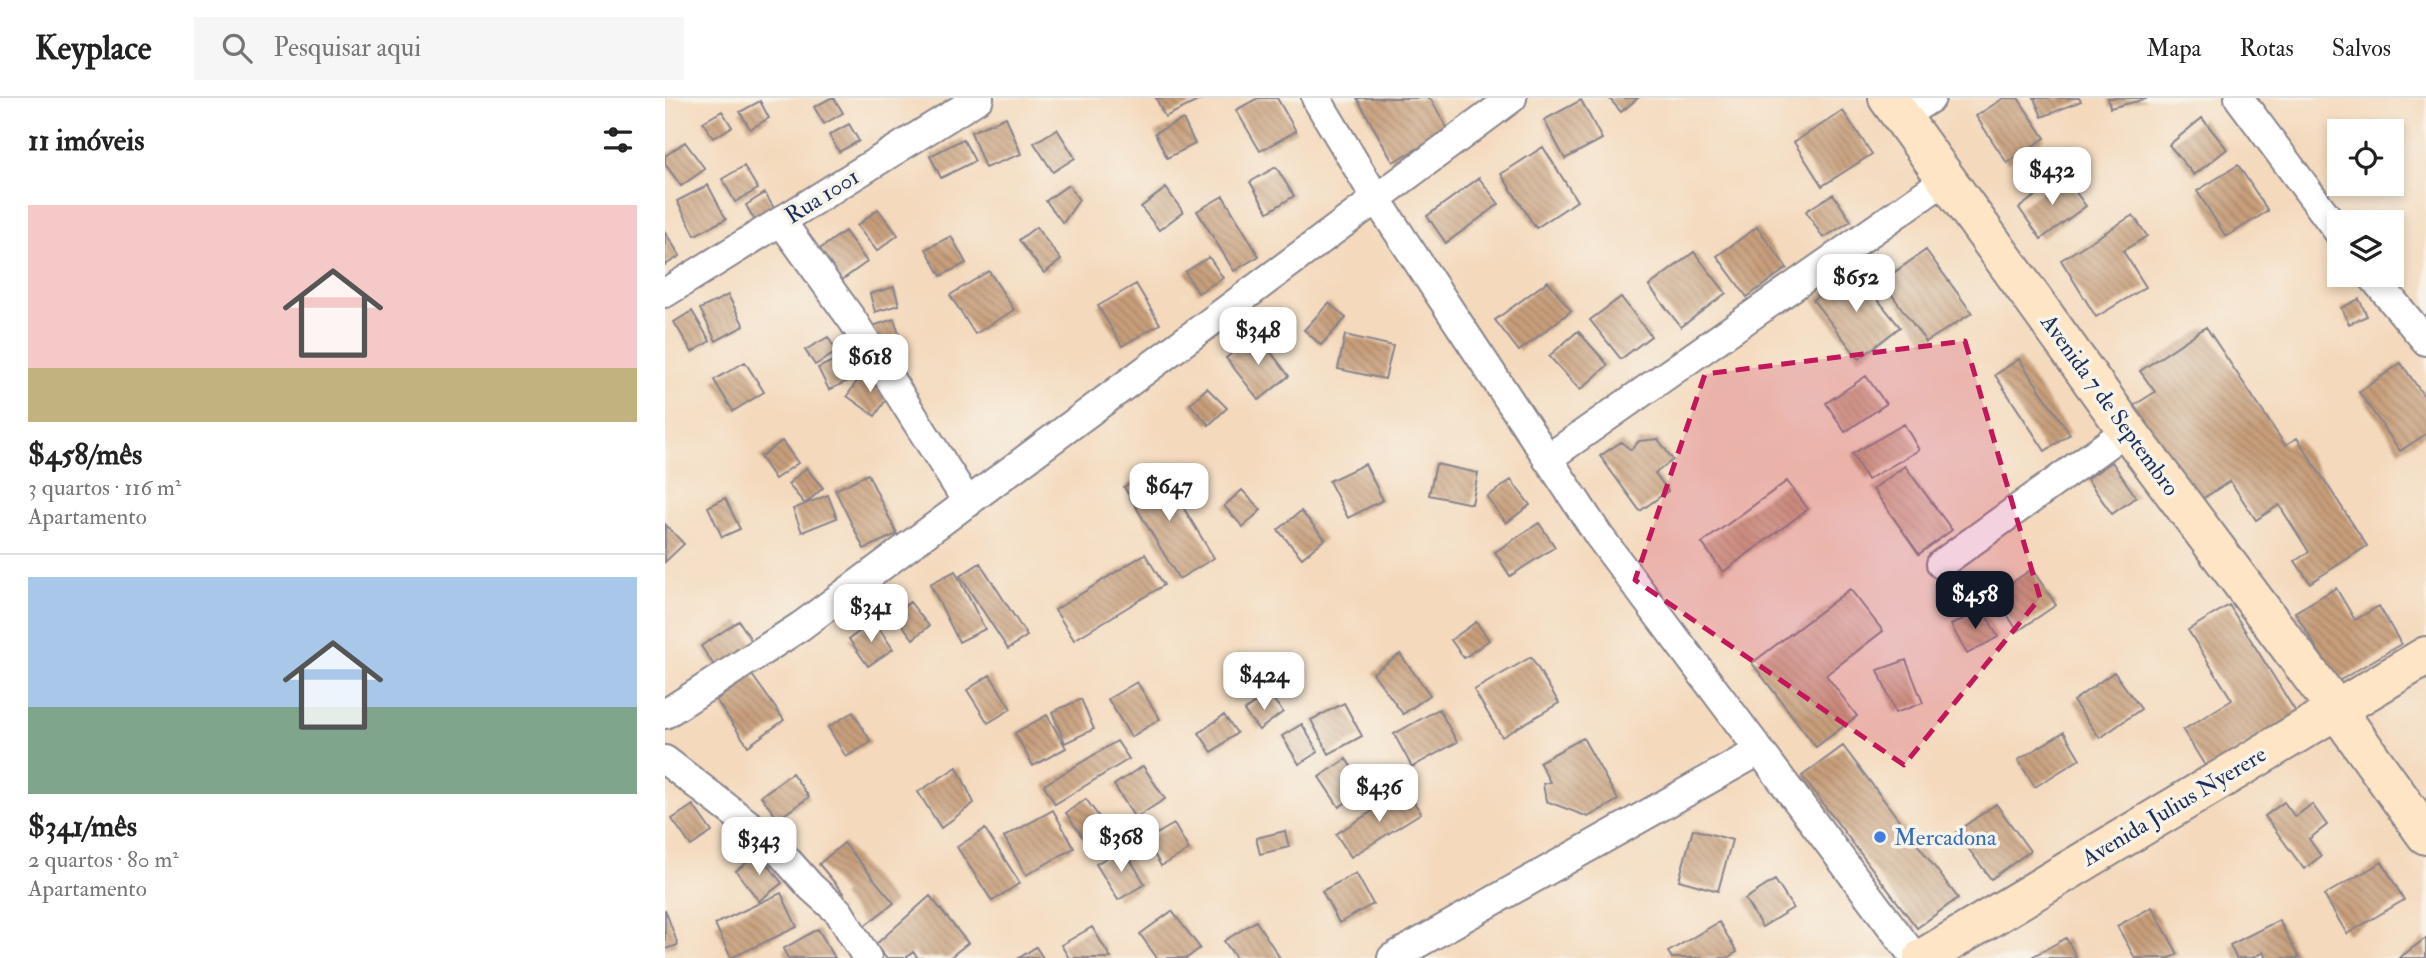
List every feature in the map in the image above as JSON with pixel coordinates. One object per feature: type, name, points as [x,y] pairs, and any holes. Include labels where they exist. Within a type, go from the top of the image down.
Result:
[{"type":"street","name":"Rua 1001","points":[[665,293],[979,98]]},
{"type":"street","points":[[1316,98],[1377,200],[1599,536],[1915,958]]},
{"type":"street","points":[[665,713],[801,626],[1119,393],[1293,258],[1377,200],[1512,98]]},
{"type":"street","points":[[2239,98],[2327,216]]},
{"type":"street","name":"Avenida 7 de Septembro","points":[[1907,104],[1945,180],[2426,835]]},
{"type":"street","points":[[1547,459],[1945,180]]},
{"type":"street","points":[[781,221],[853,321],[968,503]]},
{"type":"street","points":[[2381,287],[2426,341]]},
{"type":"street","points":[[1941,564],[2127,430]]},
{"type":"street","name":"Avenida Julius Nyerere","points":[[1923,958],[2426,656]]},
{"type":"street","points":[[1392,958],[1759,751]]},
{"type":"street","points":[[665,760],[770,841],[811,887],[839,912],[867,958]]},
{"type":"highlighted area","points":[[1965,341],[2040,598],[1904,765],[1635,580],[1705,374]]},
{"type":"building","points":[[834,98],[843,113],[824,124],[814,107]]},
{"type":"building","points":[[1156,98],[1204,98],[1165,117]]},
{"type":"building","points":[[1258,98],[1277,98],[1296,131],[1260,151],[1236,110]]},
{"type":"building","points":[[1357,98],[1430,98],[1449,131],[1393,162]]},
{"type":"building","points":[[1609,98],[1638,98],[1621,112]]},
{"type":"building","points":[[2004,98],[2018,98],[2045,138],[2007,163],[1976,116]]},
{"type":"building","points":[[2034,98],[2079,98],[2081,101],[2042,117]]},
{"type":"building","points":[[2108,98],[2146,98],[2146,99],[2110,108]]},
{"type":"building","points":[[1581,100],[1602,139],[1565,159],[1544,120]]},
{"type":"building","points":[[760,101],[769,118],[750,129],[740,112]]},
{"type":"building","points":[[722,111],[732,127],[713,138],[703,122]]},
{"type":"building","points":[[1843,111],[1872,154],[1822,186],[1794,142]]},
{"type":"building","points":[[1006,117],[1021,154],[985,168],[971,132]]},
{"type":"building","points":[[2202,118],[2227,149],[2194,175],[2169,145]]},
{"type":"building","points":[[1183,119],[1195,144],[1167,158],[1155,133]]},
{"type":"building","points":[[849,124],[859,141],[839,152],[829,135]]},
{"type":"building","points":[[1057,129],[1075,158],[1053,172],[1034,143]]},
{"type":"building","points":[[963,139],[975,161],[941,178],[930,156]]},
{"type":"building","points":[[685,142],[705,169],[681,186],[665,164],[665,156]]},
{"type":"building","points":[[1543,147],[1577,201],[1536,228],[1501,174]]},
{"type":"building","points":[[2238,165],[2268,211],[2226,237],[2197,191]]},
{"type":"building","points":[[744,166],[758,189],[735,202],[722,179]]},
{"type":"building","points":[[1276,167],[1294,196],[1268,212],[1250,182]]},
{"type":"building","points":[[2063,175],[2086,206],[2041,239],[2019,208]]},
{"type":"building","points":[[1479,178],[1499,204],[1446,243],[1427,216]]},
{"type":"building","points":[[708,185],[726,219],[695,235],[677,201]]},
{"type":"building","points":[[1068,185],[1079,200],[1063,223],[1046,201]]},
{"type":"building","points":[[1166,188],[1183,212],[1159,230],[1141,207]]},
{"type":"building","points":[[765,193],[775,210],[755,221],[746,205]]},
{"type":"building","points":[[1833,194],[1851,221],[1823,238],[1806,211]]},
{"type":"building","points":[[1223,196],[1259,256],[1234,271],[1197,211]]},
{"type":"building","points":[[878,209],[898,235],[877,251],[857,226]]},
{"type":"building","points":[[2133,215],[2147,236],[2123,251],[2146,287],[2096,317],[2061,260]]},
{"type":"building","points":[[1036,227],[1061,260],[1044,273],[1019,240]]},
{"type":"building","points":[[1757,227],[1787,268],[1747,297],[1717,256]]},
{"type":"building","points":[[845,231],[867,262],[839,282],[817,251]]},
{"type":"building","points":[[665,232],[680,256],[665,265]]},
{"type":"building","points":[[951,236],[966,263],[941,276],[926,249]]},
{"type":"building","points":[[1926,250],[1972,313],[1926,342],[1882,281]]},
{"type":"building","points":[[1694,252],[1726,293],[1681,327],[1649,286]]},
{"type":"building","points":[[1209,257],[1223,278],[1198,293],[1185,272]]},
{"type":"building","points":[[1853,269],[1900,327],[1859,359],[1813,300]]},
{"type":"building","points":[[989,271],[1014,310],[975,334],[950,295]]},
{"type":"building","points":[[1548,281],[1571,311],[1519,351],[1495,320]]},
{"type":"building","points":[[1136,284],[1160,324],[1122,346],[1098,306]]},
{"type":"building","points":[[894,287],[899,305],[875,312],[870,294]]},
{"type":"building","points":[[728,295],[744,326],[716,341],[700,309]]},
{"type":"building","points":[[1621,297],[1651,336],[1621,359],[1590,320]]},
{"type":"building","points":[[2359,299],[2367,316],[2349,324],[2341,308]]},
{"type":"building","points":[[1329,303],[1346,318],[1321,345],[1304,330]]},
{"type":"building","points":[[692,311],[710,341],[692,352],[674,322]]},
{"type":"building","points":[[894,319],[903,346],[882,353],[873,326]]},
{"type":"building","points":[[2206,327],[2285,445],[2297,438],[2367,546],[2310,583],[2295,561],[2309,552],[2279,505],[2256,520],[2230,481],[2187,509],[2122,413],[2155,392],[2140,371]]},
{"type":"building","points":[[1578,331],[1608,365],[1580,390],[1549,356]]},
{"type":"building","points":[[1257,334],[1289,376],[1259,400],[1226,358]]},
{"type":"building","points":[[1345,335],[1393,346],[1385,379],[1338,369]]},
{"type":"building","points":[[828,337],[837,352],[815,365],[805,350]]},
{"type":"building","points":[[845,355],[856,377],[829,390],[818,368]]},
{"type":"building","points":[[2019,359],[2070,434],[2045,451],[1995,375]]},
{"type":"building","points":[[745,362],[764,392],[733,411],[714,380]]},
{"type":"building","points":[[2401,363],[2426,399],[2426,434],[2400,451],[2359,392]]},
{"type":"building","points":[[864,371],[892,391],[875,416],[847,396]]},
{"type":"building","points":[[1866,376],[1886,404],[1845,432],[1826,403]]},
{"type":"building","points":[[1207,388],[1227,408],[1209,425],[1190,404]]},
{"type":"building","points":[[1904,424],[1919,450],[1867,480],[1852,454]]},
{"type":"building","points":[[1658,439],[1673,460],[1655,473],[1668,491],[1640,511],[1600,456],[1621,442],[1631,450],[1639,441]]},
{"type":"building","points":[[782,441],[798,463],[775,479],[760,457]]},
{"type":"building","points":[[2112,462],[2136,497],[2112,514],[2087,479]]},
{"type":"building","points":[[1365,464],[1383,500],[1348,518],[1329,481]]},
{"type":"building","points":[[1436,464],[1478,473],[1472,504],[1429,495]]},
{"type":"building","points":[[1158,466],[1214,558],[1179,579],[1124,487]]},
{"type":"building","points":[[1905,466],[1952,530],[1919,554],[1873,489]]},
{"type":"building","points":[[806,468],[823,488],[805,504],[788,484]]},
{"type":"building","points":[[868,474],[897,534],[864,549],[835,490]]},
{"type":"building","points":[[1511,480],[1530,505],[1506,523],[1487,497]]},
{"type":"building","points":[[1787,481],[1808,509],[1723,572],[1702,543]]},
{"type":"building","points":[[1242,490],[1261,510],[1243,527],[1224,506]]},
{"type":"building","points":[[828,495],[837,518],[802,532],[793,509]]},
{"type":"building","points":[[725,498],[740,529],[722,537],[708,507]]},
{"type":"building","points":[[1301,511],[1325,539],[1302,558],[1278,530]]},
{"type":"building","points":[[1539,523],[1555,547],[1510,576],[1495,552]]},
{"type":"building","points":[[665,524],[684,544],[665,562]]},
{"type":"building","points":[[1145,554],[1164,585],[1074,640],[1055,610]]},
{"type":"building","points":[[980,563],[1027,636],[1008,649],[960,576]]},
{"type":"building","points":[[2032,569],[2056,605],[2018,631],[1994,595]]},
{"type":"building","points":[[955,571],[985,629],[959,642],[930,584]]},
{"type":"building","points":[[2336,588],[2355,620],[2379,606],[2401,644],[2337,682],[2295,612]]},
{"type":"building","points":[[1850,589],[1883,631],[1826,675],[1857,716],[1816,747],[1752,663]]},
{"type":"building","points":[[910,602],[929,626],[913,639],[894,614]]},
{"type":"building","points":[[2229,605],[2297,714],[2207,769],[2183,730],[2232,700],[2188,630]]},
{"type":"building","points":[[1983,609],[1998,637],[1967,654],[1951,625]]},
{"type":"building","points":[[739,621],[755,646],[717,670],[701,646]]},
{"type":"building","points":[[874,621],[893,649],[868,666],[849,639]]},
{"type":"building","points":[[1476,622],[1489,640],[1464,658],[1451,640]]},
{"type":"building","points":[[1400,654],[1430,695],[1403,714],[1373,673]]},
{"type":"building","points":[[1531,657],[1559,703],[1502,737],[1474,690]]},
{"type":"building","points":[[1906,660],[1923,703],[1895,713],[1878,670]]},
{"type":"building","points":[[2114,672],[2141,709],[2100,738],[2073,701]]},
{"type":"building","points":[[752,675],[784,720],[748,746],[716,700]]},
{"type":"building","points":[[990,675],[1011,709],[988,723],[967,690]]},
{"type":"building","points":[[1137,682],[1160,719],[1131,737],[1108,699]]},
{"type":"building","points":[[1268,693],[1283,712],[1259,730],[1244,711]]},
{"type":"building","points":[[1081,699],[1094,729],[1065,743],[1052,712]]},
{"type":"building","points":[[1344,703],[1362,736],[1329,754],[1311,720]]},
{"type":"building","points":[[1439,709],[1457,742],[1412,767],[1394,734]]},
{"type":"building","points":[[853,712],[871,742],[846,757],[828,727]]},
{"type":"building","points":[[1047,715],[1066,748],[1033,766],[1015,733]]},
{"type":"building","points":[[1224,715],[1237,733],[1212,752],[1199,733]]},
{"type":"building","points":[[1302,724],[1318,752],[1299,764],[1282,736]]},
{"type":"building","points":[[2064,732],[2080,759],[2035,787],[2018,760]]},
{"type":"building","points":[[1583,738],[1618,800],[1588,817],[1546,801],[1543,784],[1550,782],[1539,762]]},
{"type":"building","points":[[1117,741],[1129,759],[1055,804],[1044,785]]},
{"type":"building","name":"Mercadona","points":[[1843,746],[1958,898],[1917,928],[1802,776]]},
{"type":"building","points":[[1346,759],[1366,789],[1339,807],[1319,777]]},
{"type":"building","points":[[1143,766],[1165,799],[1135,818],[1114,785]]},
{"type":"building","points":[[957,767],[974,803],[941,828],[918,792]]},
{"type":"building","points":[[792,773],[809,797],[778,819],[761,796]]},
{"type":"building","points":[[1406,790],[1421,813],[1351,857],[1336,834]]},
{"type":"building","points":[[1086,799],[1109,831],[1088,845],[1066,813]]},
{"type":"building","points":[[2284,802],[2295,817],[2312,804],[2327,825],[2309,839],[2321,856],[2304,869],[2265,816]]},
{"type":"building","points":[[1996,804],[2030,851],[1991,879],[1956,832]]},
{"type":"building","points":[[693,805],[712,832],[691,846],[672,819]]},
{"type":"building","points":[[1053,810],[1074,848],[1026,875],[1004,837]]},
{"type":"building","points":[[1174,824],[1189,850],[1161,866],[1146,840]]},
{"type":"building","points":[[985,829],[1020,883],[992,901],[957,847]]},
{"type":"building","points":[[1693,829],[1732,840],[1718,891],[1679,880]]},
{"type":"building","points":[[1285,831],[1289,847],[1260,854],[1256,838]]},
{"type":"building","points":[[844,843],[894,903],[864,926],[841,896],[844,894],[819,864]]},
{"type":"building","points":[[1123,848],[1145,884],[1118,900],[1096,864]]},
{"type":"building","points":[[759,853],[782,883],[759,901],[736,871]]},
{"type":"building","points":[[2382,862],[2404,900],[2347,934],[2324,895]]},
{"type":"building","points":[[1356,873],[1373,904],[1339,923],[1322,891]]},
{"type":"building","points":[[1775,880],[1793,908],[1762,927],[1745,899]]},
{"type":"building","points":[[781,893],[797,927],[731,958],[715,924]]},
{"type":"building","points":[[930,896],[968,943],[949,958],[918,958],[913,952],[906,958],[886,958],[875,945]]},
{"type":"building","points":[[2152,907],[2178,954],[2170,958],[2135,958],[2117,926]]},
{"type":"building","points":[[665,909],[678,945],[665,949]]},
{"type":"building","points":[[1172,911],[1200,948],[1187,958],[1157,958],[1140,934]]},
{"type":"building","points":[[2279,920],[2299,958],[2266,958],[2263,952],[2252,958],[2236,958],[2230,945]]},
{"type":"building","points":[[1256,921],[1280,958],[1236,958],[1224,941]]},
{"type":"building","points":[[1719,922],[1737,952],[1727,958],[1672,958],[1668,952]]},
{"type":"building","points":[[1092,927],[1111,958],[1069,958],[1061,945]]},
{"type":"building","points":[[818,929],[835,958],[788,958],[783,949]]},
{"type":"building","points":[[2066,938],[2077,958],[2030,958]]},
{"type":"building","points":[[2426,938],[2426,958],[2399,958]]},
{"type":"building","points":[[1036,947],[1043,958],[1019,958]]},
{"type":"place","name":"Mercadona","points":[[1880,837]]}]
